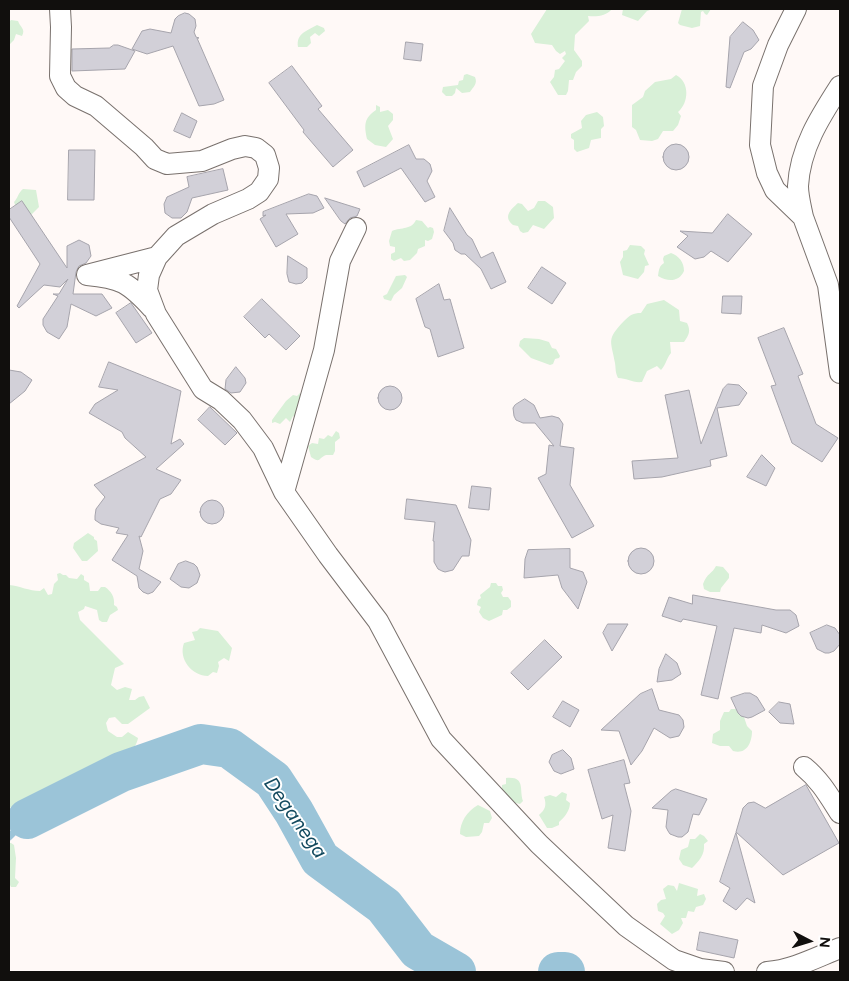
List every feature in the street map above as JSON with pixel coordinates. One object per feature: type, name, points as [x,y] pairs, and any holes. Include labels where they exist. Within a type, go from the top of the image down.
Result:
[{"type":"street","points":[[60,9],[60,76],[66,88],[76,96],[96,106],[155,159],[167,164],[202,161],[232,149],[246,146],[256,148],[265,155],[270,168],[268,179],[259,192],[248,199],[212,214],[176,236],[157,257],[149,275],[147,290],[156,314]]},
{"type":"street","points":[[796,9],[778,45],[763,86],[760,145],[767,173],[775,190],[803,217]]},
{"type":"street","points":[[840,86],[807,141],[802,158],[798,187],[803,217],[828,285],[840,373]]},
{"type":"street","points":[[284,492],[324,350],[340,261],[356,228]]},
{"type":"street","points":[[157,257],[87,275],[109,277],[135,290],[156,314],[203,389],[221,400],[242,420],[263,448],[284,492],[328,555],[378,621],[441,739],[539,844],[626,926],[674,960],[700,969],[724,972]]},
{"type":"street","points":[[804,767],[824,787],[840,813]]},
{"type":"street","points":[[767,972],[778,971],[840,948]]},
{"type":"green space","points":[[547,9],[612,9],[601,16],[588,16],[589,21],[575,35],[574,50],[582,61],[582,66],[576,72],[573,80],[569,80],[566,95],[558,95],[550,82],[554,77],[555,70],[559,69],[565,61],[562,58],[566,54],[565,51],[560,54],[552,45],[535,43],[531,34]]},
{"type":"green space","points":[[623,9],[653,9],[647,11],[638,21],[622,15]]},
{"type":"green space","points":[[682,9],[711,9],[707,15],[703,11],[701,12],[700,26],[692,28],[678,23]]},
{"type":"green space","points":[[11,20],[18,21],[23,32],[22,36],[16,34],[14,40],[9,45],[9,22]]},
{"type":"green space","points":[[317,25],[324,28],[325,31],[319,36],[315,33],[310,37],[311,43],[307,47],[298,47],[300,35]]},
{"type":"green space","points":[[467,74],[476,79],[475,85],[470,92],[462,93],[456,88],[452,96],[446,96],[442,92],[443,87],[458,85],[459,81],[463,80],[464,75]]},
{"type":"green space","points":[[676,75],[681,78],[686,87],[686,98],[678,112],[681,116],[678,125],[673,131],[663,131],[658,139],[652,141],[640,140],[636,130],[632,127],[632,105],[643,97],[645,91],[655,82],[671,79]]},
{"type":"green space","points":[[376,105],[380,107],[380,112],[388,110],[393,114],[393,120],[388,126],[393,139],[386,147],[375,145],[367,139],[366,122],[369,116],[376,110]]},
{"type":"green space","points":[[597,112],[603,117],[604,126],[601,129],[601,138],[591,140],[589,148],[577,152],[574,149],[574,140],[571,138],[571,134],[582,128],[581,121],[586,115]]},
{"type":"green space","points":[[23,189],[36,190],[39,207],[31,215],[17,210],[14,202]]},
{"type":"green space","points":[[538,201],[545,201],[553,207],[554,218],[544,229],[533,225],[528,232],[523,233],[518,226],[510,222],[508,216],[512,208],[518,203],[522,204],[528,211],[534,208]]},
{"type":"green space","points":[[416,220],[422,221],[428,228],[433,228],[432,239],[425,240],[425,246],[418,249],[417,253],[410,260],[404,261],[401,258],[394,261],[391,259],[391,254],[395,252],[395,247],[390,246],[389,241],[392,231],[409,227]]},
{"type":"green space","points":[[630,245],[641,246],[645,250],[644,254],[649,265],[645,266],[644,272],[638,279],[623,275],[620,262],[623,257],[623,251],[627,250]]},
{"type":"green space","points":[[671,253],[680,260],[684,271],[676,279],[669,280],[658,276],[660,267],[664,263],[664,256]]},
{"type":"green space","points":[[405,275],[407,277],[402,288],[394,295],[391,301],[384,299],[383,296],[387,294],[396,276]]},
{"type":"green space","points":[[664,300],[679,310],[680,321],[687,323],[688,326],[689,333],[687,337],[684,342],[670,342],[671,353],[663,368],[661,370],[657,366],[647,371],[642,382],[618,378],[611,345],[614,332],[630,316],[641,313],[647,304]]},
{"type":"green space","points":[[524,338],[549,342],[552,348],[556,349],[560,356],[559,358],[555,359],[553,364],[550,365],[531,358],[519,346],[520,341]]},
{"type":"green space","points":[[300,393],[302,395],[296,418],[293,416],[290,422],[286,418],[280,424],[272,423],[272,420],[286,401],[293,395],[297,396]]},
{"type":"green space","points":[[336,431],[339,433],[340,438],[335,442],[333,455],[326,455],[318,460],[311,457],[308,446],[312,443],[318,444],[319,438],[324,439],[328,435],[332,437]]},
{"type":"green space","points":[[88,533],[97,541],[98,551],[87,561],[82,561],[73,548],[74,543]]},
{"type":"green space","points":[[716,566],[723,567],[729,574],[729,578],[720,592],[710,592],[704,589],[703,584]]},
{"type":"green space","points":[[60,573],[69,578],[77,579],[81,574],[84,576],[84,580],[89,583],[90,591],[98,591],[101,587],[105,587],[111,592],[114,605],[118,610],[110,615],[107,622],[99,620],[97,610],[85,606],[84,609],[78,612],[80,620],[124,664],[115,668],[111,685],[117,690],[125,687],[132,689],[129,700],[135,700],[144,696],[150,708],[128,724],[122,724],[115,717],[109,718],[106,723],[108,731],[117,737],[122,737],[128,732],[138,738],[134,747],[124,756],[110,762],[104,773],[90,775],[84,772],[73,780],[39,797],[9,808],[9,585],[36,591],[44,588],[48,595],[52,594],[54,584],[58,580],[57,574]]},
{"type":"green space","points":[[491,583],[502,586],[503,590],[501,593],[503,597],[508,597],[511,601],[511,607],[503,610],[502,615],[489,621],[483,618],[479,612],[481,607],[477,605],[478,600],[481,598],[480,595],[490,587]]},
{"type":"green space","points":[[200,628],[218,631],[232,648],[229,661],[224,658],[218,662],[217,673],[213,672],[208,676],[192,670],[183,655],[184,643],[195,640],[192,632]]},
{"type":"green space","points":[[731,709],[736,709],[744,717],[747,726],[752,731],[748,747],[738,752],[733,751],[729,746],[720,746],[712,743],[713,734],[720,730],[720,721],[724,712],[729,712]]},
{"type":"green space","points":[[506,778],[519,781],[523,801],[520,804],[510,803],[502,792],[502,785],[506,784]]},
{"type":"green space","points":[[562,792],[567,794],[566,800],[570,803],[568,811],[559,822],[559,825],[547,828],[539,815],[545,807],[544,797],[550,795],[556,797]]},
{"type":"green space","points":[[478,805],[490,811],[492,818],[489,823],[484,823],[479,836],[466,837],[460,834],[463,821],[471,810]]},
{"type":"green space","points":[[700,834],[708,841],[704,844],[704,851],[701,857],[692,868],[683,865],[679,859],[681,850],[688,847],[690,839],[695,839]]},
{"type":"green space","points":[[9,843],[14,845],[16,858],[15,878],[19,882],[16,887],[11,887],[9,883]]},
{"type":"green space","points":[[679,883],[698,889],[697,896],[704,894],[706,899],[703,905],[696,907],[694,912],[688,911],[686,918],[681,918],[683,923],[679,930],[672,934],[660,924],[665,916],[658,911],[657,904],[661,900],[666,899],[663,889],[668,885],[674,886],[677,891]]},
{"type":"building","points":[[185,13],[195,19],[196,26],[194,32],[196,37],[199,38],[197,38],[224,100],[214,104],[199,106],[173,46],[147,54],[132,49],[142,31],[150,29],[171,33],[175,19]]},
{"type":"building","points":[[743,22],[753,30],[759,40],[751,49],[744,52],[730,88],[726,87],[730,37]]},
{"type":"building","points":[[406,42],[423,44],[421,61],[404,59]]},
{"type":"building","points":[[114,45],[135,51],[125,69],[72,71],[72,49],[109,48]]},
{"type":"building","points":[[292,66],[322,106],[318,109],[353,150],[333,167],[303,132],[304,130],[269,83]]},
{"type":"building","points":[[182,113],[197,121],[190,138],[174,131]]},
{"type":"building","points":[[676,144],[685,148],[689,157],[685,166],[676,170],[667,166],[663,157],[667,148]]},
{"type":"building","points":[[409,145],[416,159],[424,159],[430,164],[432,171],[427,181],[435,197],[425,202],[401,168],[364,187],[357,172]]},
{"type":"building","points":[[69,150],[95,150],[94,200],[68,200]]},
{"type":"building","points":[[223,169],[228,190],[192,198],[187,212],[181,218],[172,218],[165,213],[164,204],[167,197],[189,187],[187,177]]},
{"type":"building","points":[[309,194],[317,196],[324,208],[313,213],[286,214],[298,234],[276,247],[260,219],[266,215],[263,216],[263,212]]},
{"type":"building","points":[[325,198],[360,209],[357,216],[350,218],[345,224]]},
{"type":"building","points":[[22,201],[67,268],[67,246],[79,240],[89,245],[91,256],[86,263],[79,266],[76,272],[73,294],[102,294],[112,308],[96,316],[71,304],[67,327],[59,339],[47,332],[43,325],[43,319],[58,296],[53,294],[59,294],[68,279],[60,287],[44,285],[19,308],[17,306],[40,264],[9,217],[9,210]]},
{"type":"building","points":[[450,208],[467,235],[472,239],[481,258],[493,252],[506,282],[491,289],[481,269],[465,254],[455,250],[453,243],[444,231]]},
{"type":"building","points":[[728,214],[752,234],[728,262],[711,251],[704,257],[695,259],[677,247],[688,236],[680,231],[712,233]]},
{"type":"building","points":[[288,256],[307,268],[307,278],[302,283],[289,282],[287,274]]},
{"type":"building","points":[[542,267],[566,283],[552,304],[528,288]]},
{"type":"building","points":[[439,284],[444,300],[450,299],[464,348],[438,357],[430,329],[425,327],[416,299]]},
{"type":"building","points":[[723,296],[742,296],[741,314],[722,313]]},
{"type":"building","points":[[262,299],[300,336],[286,350],[269,334],[265,338],[244,317]]},
{"type":"building","points":[[131,303],[152,333],[136,343],[116,313]]},
{"type":"building","points":[[784,328],[803,374],[798,376],[816,424],[838,438],[822,462],[792,443],[771,386],[776,385],[758,338]]},
{"type":"building","points":[[109,362],[181,391],[171,444],[180,439],[184,444],[156,469],[181,480],[171,494],[160,499],[141,537],[139,536],[143,551],[139,569],[161,582],[153,592],[148,594],[139,588],[137,576],[112,560],[128,535],[116,533],[119,528],[101,524],[95,520],[96,509],[105,497],[94,485],[146,457],[125,438],[122,432],[89,413],[95,404],[118,390],[99,387]]},
{"type":"building","points":[[236,367],[245,378],[246,383],[240,392],[231,393],[225,389],[226,380]]},
{"type":"building","points":[[9,370],[21,372],[32,380],[25,391],[9,404]]},
{"type":"building","points":[[728,384],[739,385],[747,393],[739,405],[717,408],[727,456],[710,460],[711,466],[662,477],[634,479],[632,461],[678,458],[665,395],[689,390],[701,444],[723,389]]},
{"type":"building","points":[[390,386],[399,389],[402,398],[399,407],[390,410],[381,407],[378,398],[381,389]]},
{"type":"building","points":[[525,399],[534,405],[540,418],[552,416],[559,418],[563,424],[560,446],[574,448],[570,485],[594,526],[572,538],[538,478],[546,474],[549,445],[554,446],[535,423],[523,423],[516,420],[514,416],[513,408]]},
{"type":"building","points":[[210,407],[237,433],[225,445],[198,420]]},
{"type":"building","points":[[762,455],[775,468],[766,486],[747,477]]},
{"type":"building","points":[[472,486],[491,488],[489,510],[469,508]]},
{"type":"building","points":[[407,499],[456,505],[471,540],[469,556],[462,556],[453,570],[442,571],[438,569],[434,562],[433,541],[435,522],[405,519]]},
{"type":"building","points":[[212,500],[221,503],[224,512],[221,521],[212,524],[203,521],[200,512],[203,503]]},
{"type":"building","points":[[641,548],[650,552],[654,561],[650,570],[641,574],[632,570],[628,561],[632,552]]},
{"type":"building","points":[[570,549],[570,568],[583,572],[587,582],[578,609],[562,588],[558,575],[524,578],[525,559],[528,550]]},
{"type":"building","points":[[186,561],[197,567],[200,575],[197,583],[189,588],[181,587],[170,579],[178,564]]},
{"type":"building","points":[[693,595],[776,610],[790,610],[796,615],[799,626],[786,633],[762,625],[761,633],[734,628],[718,699],[701,695],[717,626],[683,619],[681,622],[662,616],[669,597],[692,604]]},
{"type":"building","points":[[608,624],[628,624],[612,651],[603,633]]},
{"type":"building","points":[[827,625],[835,628],[840,635],[840,644],[834,651],[825,653],[817,649],[810,633]]},
{"type":"building","points":[[545,640],[562,657],[528,690],[511,673]]},
{"type":"building","points":[[666,654],[677,663],[681,674],[672,680],[657,682],[659,669]]},
{"type":"building","points":[[652,689],[659,710],[679,715],[683,720],[684,727],[679,736],[670,738],[654,728],[642,751],[631,765],[619,731],[601,730],[640,694]]},
{"type":"building","points":[[750,693],[757,697],[765,710],[748,718],[741,716],[731,698]]},
{"type":"building","points":[[563,701],[579,710],[570,727],[553,717]]},
{"type":"building","points":[[779,702],[790,704],[794,724],[780,723],[769,712]]},
{"type":"building","points":[[563,750],[571,758],[574,769],[561,774],[554,771],[549,762],[552,755]]},
{"type":"building","points":[[624,760],[630,783],[624,784],[631,811],[625,851],[608,848],[613,815],[602,819],[588,770]]},
{"type":"building","points":[[806,785],[839,843],[783,875],[736,832],[743,808],[748,803],[754,802],[765,808]]},
{"type":"building","points":[[676,789],[707,799],[699,815],[693,814],[688,832],[682,837],[670,834],[668,831],[666,827],[668,810],[652,808],[671,791]]},
{"type":"building","points":[[736,833],[755,903],[747,898],[736,910],[723,901],[730,888],[720,882]]},
{"type":"building","points":[[700,932],[738,940],[734,958],[697,950]]},
{"type":"waterway","name":"Deganega","points":[[27,819],[121,772],[201,744],[229,748],[273,780],[294,812],[320,859],[384,906],[418,950],[456,972]]},
{"type":"waterway","points":[[9,823],[25,819]]},
{"type":"waterway","points":[[9,837],[27,819]]},
{"type":"waterway","name":"Deganega","points":[[558,972],[565,972]]}]
